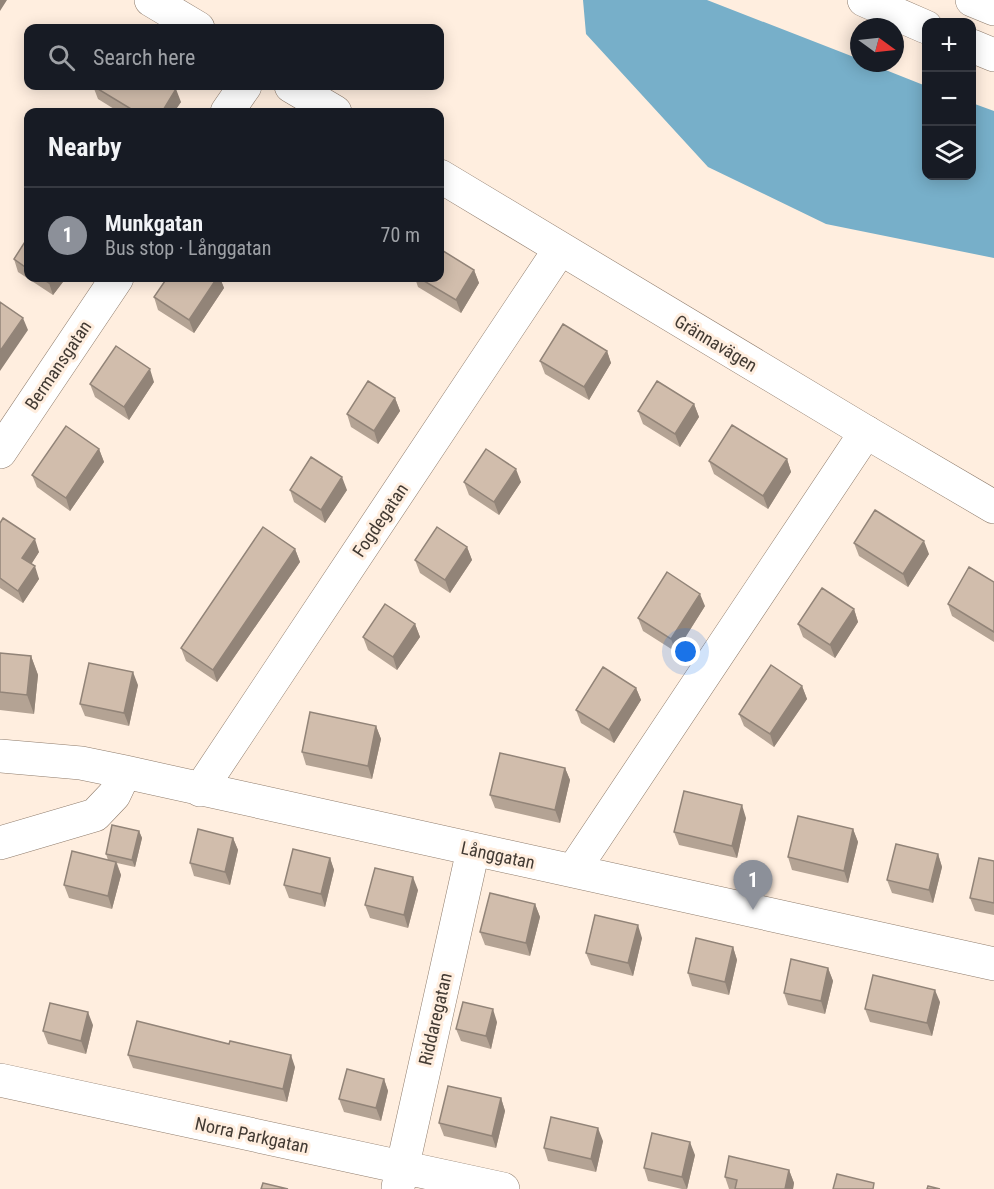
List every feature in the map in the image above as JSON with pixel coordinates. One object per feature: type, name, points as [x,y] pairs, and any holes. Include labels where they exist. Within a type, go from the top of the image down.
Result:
[{"type":"main road","points":[[151,0],[191,24]]},
{"type":"main road","points":[[864,0],[922,25]]},
{"type":"main road","points":[[972,0],[994,9]]},
{"type":"main road","points":[[976,48],[994,56]]},
{"type":"main road","points":[[230,108],[242,90]]},
{"type":"main road","points":[[298,90],[328,108]]},
{"type":"main road","name":"Grännavägen","points":[[444,178],[994,507]]},
{"type":"main road","name":"Fogdegatan","points":[[200,790],[560,249]]},
{"type":"main road","name":"Bermansgatan","points":[[0,452],[114,282]]},
{"type":"main road","points":[[573,871],[866,432]]},
{"type":"main road","name":"Långgatan","points":[[0,756],[81,763],[125,772],[994,964]]},
{"type":"main road","points":[[0,843],[95,815],[114,795],[125,772]]},
{"type":"main road","name":"Riddaregatan","points":[[400,1178],[473,850]]},
{"type":"main road","name":"Norra Parkgatan","points":[[0,1080],[400,1178],[504,1189]]},
{"type":"water","points":[[583,0],[707,0],[850,56],[850,72],[891,72],[922,84],[922,180],[976,180],[976,104],[994,111],[994,258],[826,224],[708,167],[586,34]]},
{"type":"building","points":[[100,90],[175,90],[164,108],[129,108]]},
{"type":"building","points":[[24,243],[24,266],[14,259]]},
{"type":"building","points":[[444,251],[474,270],[456,300],[426,282],[444,282]]},
{"type":"building","points":[[164,282],[214,282],[189,320],[154,297]]},
{"type":"building","points":[[0,302],[23,318],[0,351]]},
{"type":"building","points":[[563,324],[607,351],[584,387],[540,361]]},
{"type":"building","points":[[116,346],[150,369],[124,407],[90,384]]},
{"type":"building","points":[[368,381],[395,398],[374,431],[347,414]]},
{"type":"building","points":[[657,381],[694,404],[675,434],[638,411]]},
{"type":"building","points":[[732,425],[787,459],[763,496],[709,461]]},
{"type":"building","points":[[66,426],[99,449],[66,498],[32,475]]},
{"type":"building","points":[[486,449],[516,469],[494,502],[464,482]]},
{"type":"building","points":[[311,457],[342,477],[321,510],[290,490]]},
{"type":"building","points":[[875,510],[924,541],[903,574],[854,543]]},
{"type":"building","points":[[3,518],[35,539],[22,558],[35,566],[18,591],[0,578],[0,523]]},
{"type":"building","points":[[263,527],[295,549],[213,670],[181,648]]},
{"type":"building","points":[[437,527],[467,547],[445,580],[415,560]]},
{"type":"building","points":[[969,567],[994,582],[994,632],[948,604]]},
{"type":"building","points":[[667,572],[700,594],[671,639],[638,618]]},
{"type":"building","points":[[822,588],[854,609],[830,645],[798,624]]},
{"type":"building","points":[[385,604],[415,624],[393,657],[363,637]]},
{"type":"building","points":[[0,653],[31,656],[27,695],[0,692]]},
{"type":"building","points":[[89,663],[133,672],[124,713],[80,704]]},
{"type":"building","points":[[771,665],[802,686],[770,734],[739,714]]},
{"type":"building","points":[[603,667],[636,688],[609,730],[576,710]]},
{"type":"building","points":[[310,712],[376,726],[368,766],[302,752]]},
{"type":"building","points":[[500,753],[565,768],[555,810],[490,795]]},
{"type":"building","points":[[684,791],[742,805],[732,846],[674,832]]},
{"type":"building","points":[[798,816],[853,829],[844,871],[788,857]]},
{"type":"building","points":[[112,825],[139,831],[132,860],[106,854]]},
{"type":"building","points":[[198,829],[233,838],[225,872],[190,863]]},
{"type":"building","points":[[896,844],[938,854],[929,890],[887,880]]},
{"type":"building","points":[[293,849],[330,858],[321,894],[284,885]]},
{"type":"building","points":[[72,851],[116,862],[108,896],[64,885]]},
{"type":"building","points":[[979,858],[994,861],[994,903],[970,898]]},
{"type":"building","points":[[375,868],[413,877],[404,915],[365,905]]},
{"type":"building","points":[[490,893],[535,904],[526,943],[480,932]]},
{"type":"building","points":[[595,915],[638,925],[628,963],[586,953]]},
{"type":"building","points":[[696,938],[733,947],[725,982],[688,973]]},
{"type":"building","points":[[791,959],[828,968],[821,1001],[784,993]]},
{"type":"building","points":[[873,975],[935,990],[927,1023],[865,1009]]},
{"type":"building","points":[[463,1002],[493,1009],[486,1036],[456,1029]]},
{"type":"building","points":[[50,1003],[88,1012],[81,1041],[43,1031]]},
{"type":"building","points":[[137,1021],[229,1044],[230,1041],[291,1055],[283,1089],[128,1055]]},
{"type":"building","points":[[347,1069],[384,1079],[376,1108],[339,1099]]},
{"type":"building","points":[[448,1086],[501,1098],[492,1136],[439,1123]]},
{"type":"building","points":[[551,1117],[598,1128],[591,1159],[544,1148]]},
{"type":"building","points":[[652,1133],[690,1142],[682,1177],[644,1168]]},
{"type":"building","points":[[729,1156],[789,1170],[785,1189],[735,1189],[737,1180],[725,1177]]},
{"type":"building","points":[[837,1174],[874,1183],[873,1189],[833,1189]]},
{"type":"building","points":[[263,1183],[288,1189],[261,1189]]},
{"type":"place","name":"Munkgatan","points":[[753,910]]}]
